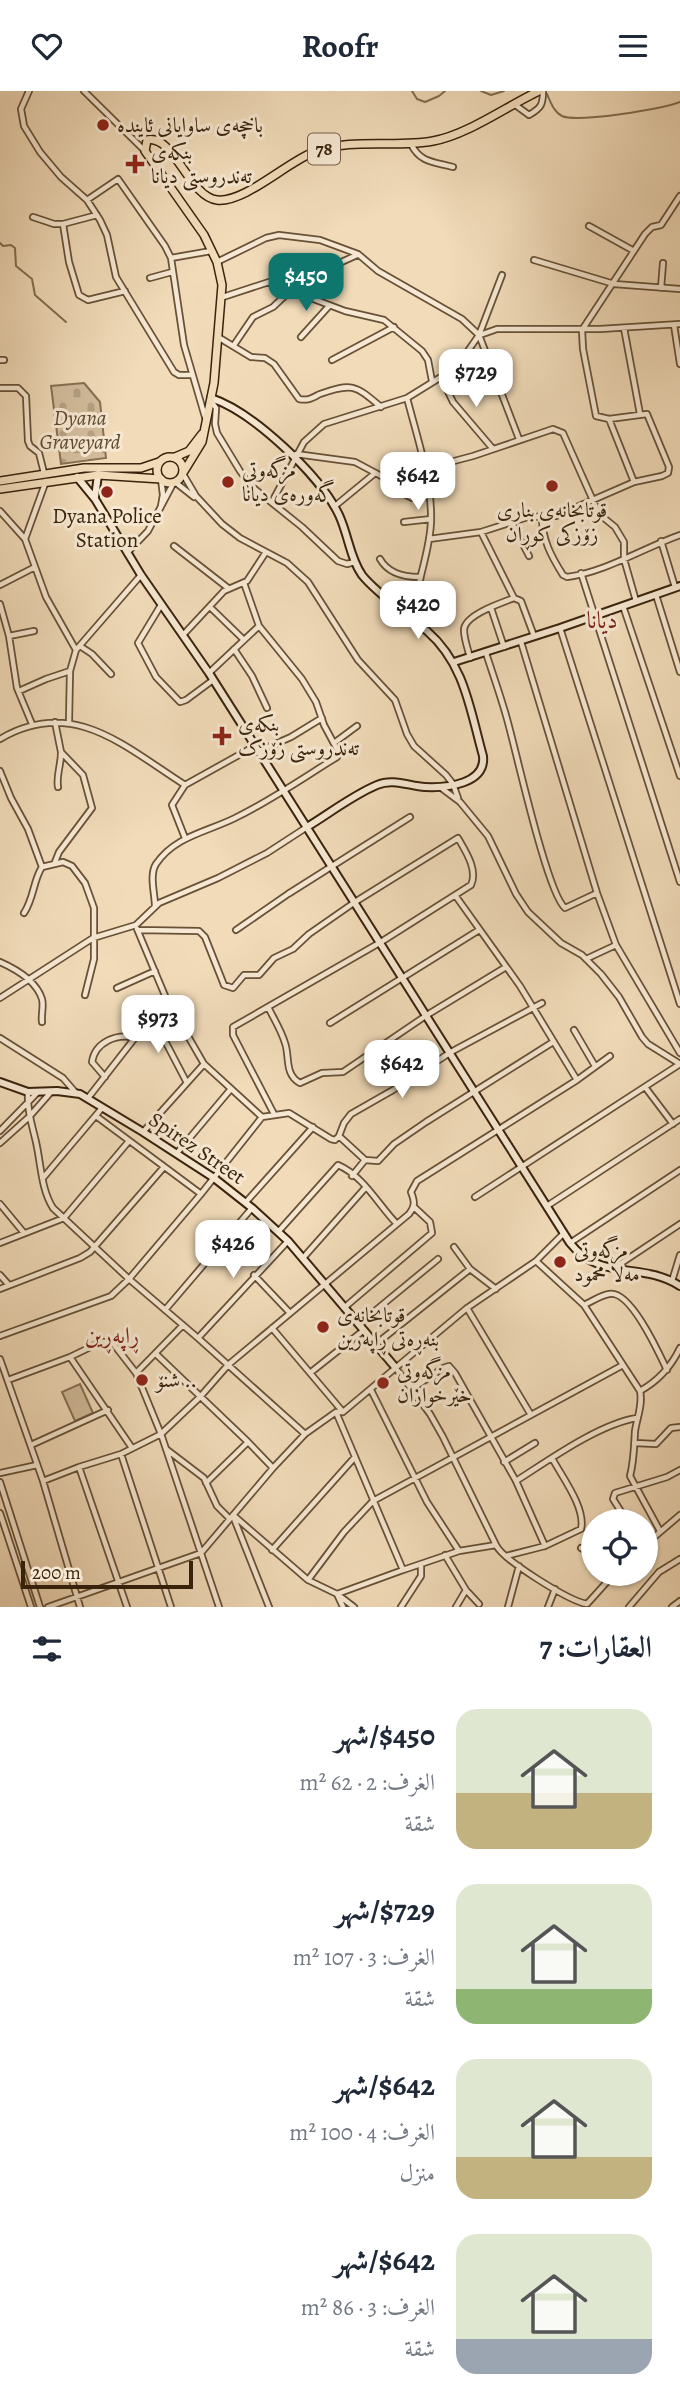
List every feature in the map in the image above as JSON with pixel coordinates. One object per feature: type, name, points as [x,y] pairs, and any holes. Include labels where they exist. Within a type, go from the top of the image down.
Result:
[{"type":"main road","name":"78","points":[[145,151],[147,141],[153,139],[160,143],[171,152],[198,188],[218,200],[241,194],[315,151],[335,146],[436,141],[464,130],[541,91]]},
{"type":"main road","points":[[145,151],[194,219],[212,251],[223,297],[210,399],[201,445],[174,482],[167,483],[161,479],[157,471],[159,462]]},
{"type":"main road","points":[[0,489],[103,466],[141,468],[168,456],[175,457],[189,451],[202,433]]},
{"type":"main road","points":[[175,457],[182,463],[183,473]]},
{"type":"main road","points":[[0,481],[97,475],[161,479]]},
{"type":"street","points":[[29,91],[20,109],[29,135],[50,165],[87,199],[97,215],[107,235],[116,277],[174,372],[179,376],[192,375]]},
{"type":"street","points":[[84,91],[145,151]]},
{"type":"street","points":[[513,104],[529,115],[543,103],[541,91]]},
{"type":"street","points":[[411,144],[420,158],[453,167]]},
{"type":"street","points":[[87,199],[118,179],[171,258],[182,334],[206,418]]},
{"type":"street","points":[[429,538],[481,532],[528,517],[556,516],[634,482],[662,476],[669,471],[648,415],[645,413],[609,419],[596,416],[582,330],[645,234],[652,227],[661,225],[680,196]]},
{"type":"street","points":[[33,217],[63,224],[97,215]]},
{"type":"street","points":[[63,224],[69,262],[79,295],[88,300],[125,291]]},
{"type":"street","points":[[589,226],[635,251]]},
{"type":"street","points":[[217,263],[246,247],[279,235],[320,240],[358,254],[379,271],[461,319],[479,335],[519,439]]},
{"type":"street","points":[[171,258],[212,251]]},
{"type":"street","points":[[328,268],[358,254]]},
{"type":"street","points":[[534,260],[614,284],[680,289]]},
{"type":"street","points":[[661,288],[663,263]]},
{"type":"street","points":[[150,278],[172,272]]},
{"type":"street","points":[[272,502],[304,442],[324,423],[407,398],[441,377],[463,358],[479,335],[502,275]]},
{"type":"street","points":[[223,297],[269,282],[329,306],[384,320],[422,351],[428,360],[432,381]]},
{"type":"street","points":[[234,345],[253,317],[273,307],[291,290]]},
{"type":"street","points":[[301,337],[329,306]]},
{"type":"street","points":[[479,335],[497,329],[582,330],[677,324],[680,364]]},
{"type":"street","points":[[332,360],[394,327]]},
{"type":"street","points":[[624,328],[640,414]]},
{"type":"street","points":[[218,337],[251,357],[265,358],[274,364],[299,399],[310,399],[351,386],[361,390],[381,407]]},
{"type":"street","points":[[441,377],[453,402],[494,449]]},
{"type":"street","points":[[0,388],[18,388],[26,396],[28,441],[38,453],[45,477],[24,539]]},
{"type":"street","points":[[407,398],[426,477],[431,519],[415,600],[416,622]]},
{"type":"street","points":[[137,928],[155,907],[267,853],[378,785],[395,782],[439,786],[453,784],[478,775],[483,768],[484,760],[462,680],[454,663],[436,640],[368,582],[355,562],[335,506],[295,457],[240,411],[210,399]]},
{"type":"street","points":[[210,399],[216,408],[218,437],[245,479],[338,561],[347,564],[355,562]]},
{"type":"street","points":[[609,419],[634,482]]},
{"type":"street","points":[[424,469],[559,429],[599,514],[620,533],[636,601]]},
{"type":"street","points":[[295,457],[355,462],[385,478],[426,477]]},
{"type":"street","points":[[183,473],[200,502]]},
{"type":"street","points":[[335,506],[374,474]]},
{"type":"street","points":[[95,499],[97,475]]},
{"type":"street","points":[[76,477],[95,499],[141,575],[209,673],[570,1243],[580,1255],[593,1263],[613,1269],[642,1271],[680,1286]]},
{"type":"street","points":[[385,478],[389,489]]},
{"type":"street","points":[[160,510],[163,495],[161,479]]},
{"type":"street","points":[[127,553],[148,531],[174,482],[200,502],[233,534],[293,567],[308,582],[358,660],[395,700],[414,746],[453,784],[460,802]]},
{"type":"street","points":[[404,494],[412,498],[429,496]]},
{"type":"street","points":[[0,511],[24,539],[46,597],[78,648],[92,654],[111,674]]},
{"type":"street","points":[[542,517],[547,548],[563,575],[567,577],[624,559],[680,535]]},
{"type":"street","points":[[404,522],[431,519]]},
{"type":"street","points":[[512,523],[529,556]]},
{"type":"street","points":[[481,532],[514,598],[521,601],[534,637]]},
{"type":"street","points":[[454,663],[595,617],[678,586],[661,541]]},
{"type":"street","points":[[174,545],[228,588]]},
{"type":"street","points":[[183,635],[228,588],[244,583],[266,552]]},
{"type":"street","points":[[380,559],[385,568],[401,575],[419,577]]},
{"type":"street","points":[[0,585],[35,567]]},
{"type":"street","points":[[581,573],[680,882]]},
{"type":"street","points":[[69,722],[70,671],[78,648],[141,575]]},
{"type":"street","points":[[155,907],[153,872],[164,856],[185,838],[234,819],[337,757],[339,751],[300,675],[259,626],[244,583]]},
{"type":"street","points":[[656,595],[680,671]]},
{"type":"street","points":[[470,657],[464,628],[466,622],[514,598]]},
{"type":"street","points":[[400,608],[415,600]]},
{"type":"street","points":[[0,604],[9,636],[14,673],[32,724]]},
{"type":"street","points":[[161,605],[138,643],[156,677],[180,702],[213,680]]},
{"type":"street","points":[[622,605],[680,776]]},
{"type":"street","points":[[210,607],[244,640]]},
{"type":"street","points":[[491,608],[505,647]]},
{"type":"street","points":[[209,673],[259,626]]},
{"type":"street","points":[[560,628],[680,1004]]},
{"type":"street","points":[[9,636],[33,631]]},
{"type":"street","points":[[521,642],[597,893],[616,945],[680,1053]]},
{"type":"street","points":[[234,649],[252,676],[267,708]]},
{"type":"street","points":[[486,653],[537,833],[559,900],[565,908],[597,893]]},
{"type":"street","points":[[19,691],[70,671]]},
{"type":"street","points":[[185,838],[172,806],[185,785],[257,749],[291,737],[322,718]]},
{"type":"street","points":[[55,722],[61,752],[58,787]]},
{"type":"street","points":[[0,739],[32,724],[69,722],[104,733],[185,785]]},
{"type":"street","points":[[334,743],[357,726]]},
{"type":"street","points":[[55,862],[59,852],[92,808],[83,775],[61,752]]},
{"type":"street","points":[[0,771],[11,799],[28,829],[42,867]]},
{"type":"street","points":[[439,786],[460,802],[488,836],[516,894],[528,912],[561,943],[586,959],[610,983],[648,1044],[680,1064],[475,1197]]},
{"type":"street","points":[[236,930],[410,817]]},
{"type":"street","points":[[0,998],[93,938],[137,928],[199,931],[205,937],[224,985],[233,988],[244,975],[259,975],[274,958],[293,949],[309,934],[355,902],[458,838],[475,877],[471,885],[233,1027],[232,1031],[274,1114]]},
{"type":"street","points":[[24,913],[30,904],[37,875],[42,867],[55,862],[72,866],[85,883],[94,908],[94,959],[85,995]]},
{"type":"street","points":[[456,895],[506,967],[577,1080]]},
{"type":"street","points":[[137,928],[166,998],[204,1064],[262,1117]]},
{"type":"street","points":[[330,1023],[480,930]]},
{"type":"street","points":[[586,959],[616,945]]},
{"type":"street","points":[[0,962],[15,967],[41,996],[42,1022]]},
{"type":"street","points":[[268,1007],[287,1047],[287,1063],[293,1078],[300,1083],[322,1073],[343,1072],[506,967]]},
{"type":"street","points":[[117,988],[155,971]]},
{"type":"street","points":[[88,1098],[166,998]]},
{"type":"street","points":[[0,1336],[111,1296],[201,1194],[262,1117],[289,1113],[335,1140],[351,1114],[451,1052],[542,1003]]},
{"type":"street","points":[[152,1016],[187,1083]]},
{"type":"street","points":[[574,1030],[595,1066]]},
{"type":"street","points":[[104,1077],[92,1062],[96,1051],[106,1041],[126,1036],[135,1038]]},
{"type":"street","points":[[0,1038],[64,1078],[76,1093]]},
{"type":"street","points":[[339,1136],[365,1160],[378,1161],[394,1145],[553,1042]]},
{"type":"street","points":[[43,1481],[121,1454],[161,1434],[200,1397],[228,1365],[397,1224],[414,1207],[415,1201],[411,1192],[417,1181],[577,1080],[610,1056]]},
{"type":"street","points":[[144,1132],[204,1064]]},
{"type":"street","name":"Spirez Street","points":[[0,1082],[28,1092],[76,1093],[88,1098],[214,1178],[246,1202],[288,1241],[395,1367]]},
{"type":"street","points":[[645,1087],[673,1124]]},
{"type":"street","points":[[177,1153],[230,1090]]},
{"type":"street","points":[[0,1143],[29,1117],[52,1091]]},
{"type":"street","points":[[28,1092],[29,1117],[51,1204],[128,1279],[305,1434]]},
{"type":"street","points":[[0,1131],[38,1092]]},
{"type":"street","points":[[43,1178],[103,1107]]},
{"type":"street","points":[[96,1116],[201,1194]]},
{"type":"street","points":[[547,1206],[680,1119]]},
{"type":"street","points":[[246,1202],[313,1127]]},
{"type":"street","points":[[0,1243],[64,1218],[130,1141]]},
{"type":"street","points":[[352,1176],[365,1160]]},
{"type":"street","points":[[278,1232],[334,1167],[341,1166],[376,1196],[382,1209],[397,1224]]},
{"type":"street","points":[[0,1289],[80,1258],[95,1248],[164,1167]]},
{"type":"street","points":[[570,1243],[680,1170]]},
{"type":"street","points":[[303,1258],[366,1187]]},
{"type":"street","points":[[0,1204],[24,1233]]},
{"type":"street","points":[[345,1307],[432,1233],[430,1222],[414,1207]]},
{"type":"street","points":[[165,1310],[252,1208]]},
{"type":"street","points":[[613,1269],[680,1224]]},
{"type":"street","points":[[48,1607],[201,1553],[305,1434],[336,1412],[343,1412],[467,1308],[536,1261],[564,1233]]},
{"type":"street","points":[[198,1338],[288,1241]]},
{"type":"street","points":[[454,1247],[470,1269],[496,1289]]},
{"type":"street","points":[[673,1281],[680,1255]]},
{"type":"street","points":[[310,1373],[438,1259]]},
{"type":"street","points":[[536,1261],[583,1305],[640,1391],[631,1480],[660,1531],[680,1515]]},
{"type":"street","points":[[376,1344],[470,1269]]},
{"type":"street","points":[[0,1275],[8,1284]]},
{"type":"street","points":[[254,1275],[290,1313]]},
{"type":"street","points":[[583,1305],[610,1293],[619,1295],[628,1303],[647,1332],[667,1370]]},
{"type":"street","points":[[467,1308],[531,1415]]},
{"type":"street","points":[[136,1373],[183,1325]]},
{"type":"street","points":[[272,1328],[343,1412]]},
{"type":"street","points":[[8,1380],[70,1357],[101,1342],[112,1342],[136,1373],[161,1434],[219,1607]]},
{"type":"street","points":[[640,1391],[654,1383],[667,1370],[680,1347]]},
{"type":"street","points":[[156,1354],[273,1468]]},
{"type":"street","points":[[70,1357],[132,1448]]},
{"type":"street","points":[[0,1359],[43,1481],[80,1607]]},
{"type":"street","points":[[308,1580],[344,1532],[373,1501],[624,1365]]},
{"type":"street","points":[[412,1389],[449,1366],[516,1481],[545,1546]]},
{"type":"street","points":[[395,1367],[430,1414],[498,1550],[572,1600],[588,1605],[604,1586]]},
{"type":"street","points":[[371,1390],[439,1523],[459,1551]]},
{"type":"street","points":[[31,1445],[108,1411]]},
{"type":"street","points":[[336,1412],[403,1570]]},
{"type":"street","points":[[516,1481],[617,1423],[637,1418]]},
{"type":"street","points":[[635,1443],[656,1444],[671,1428],[680,1427]]},
{"type":"street","points":[[206,1483],[248,1442]]},
{"type":"street","points":[[504,1462],[535,1443]]},
{"type":"street","points":[[166,1448],[204,1478],[217,1506],[308,1580],[337,1594],[354,1607]]},
{"type":"street","points":[[121,1454],[171,1607]]},
{"type":"street","points":[[272,1550],[355,1457]]},
{"type":"street","points":[[506,1556],[545,1546],[581,1529],[583,1520],[580,1510],[552,1458]]},
{"type":"street","points":[[0,1473],[37,1465]]},
{"type":"street","points":[[79,1467],[127,1607]]},
{"type":"street","points":[[619,1509],[613,1499],[615,1493],[667,1477],[680,1470]]},
{"type":"street","points":[[0,1482],[40,1607]]},
{"type":"street","points":[[0,1513],[31,1607]]},
{"type":"street","points":[[231,1517],[269,1607]]},
{"type":"street","points":[[337,1594],[444,1555],[496,1545]]},
{"type":"street","points":[[444,1555],[466,1590],[479,1604]]},
{"type":"street","points":[[629,1607],[659,1572],[680,1559]]},
{"type":"street","points":[[401,1607],[421,1576],[421,1565]]},
{"type":"street","points":[[508,1607],[519,1566]]},
{"type":"street","points":[[548,1607],[555,1589]]},
{"type":"street","points":[[456,1607],[466,1590]]},
{"type":"street","points":[[337,1594],[343,1607]]},
{"type":"street","points":[[672,1607],[680,1601]]},
{"type":"green space","name":"Dyana Graveyard","points":[[84,383],[100,402],[106,458],[61,464],[51,386]]},
{"type":"green space","points":[[80,1384],[93,1413],[75,1421],[62,1392]]},
{"type":"waterway","points":[[412,91],[417,99],[425,102],[445,91]]},
{"type":"waterway","points":[[481,91],[491,95],[504,91]]},
{"type":"waterway","points":[[547,94],[557,112],[571,118],[620,114],[680,102]]},
{"type":"waterway","points":[[0,243],[15,248],[16,266],[32,279],[35,295],[66,322]]},
{"type":"place","name":"باخچەی ساوایانی ئایندە","points":[[103,125]]},
{"type":"place","name":"بنکەی تەندروستی دیانا","points":[[135,164]]},
{"type":"place","name":"مزگەوتی گەورەی دیانا","points":[[228,482]]},
{"type":"place","name":"قوتابخانەی بناری زۆزکی کوڕان","points":[[552,486]]},
{"type":"place","name":"Dyana Police Station","points":[[107,492]]},
{"type":"place","name":"بنکەی تەندروستی زۆزک","points":[[222,736]]},
{"type":"place","name":"مزگه‌وتی مه‌لا محمود","points":[[560,1262]]},
{"type":"place","name":"قوتابخانەی بنەڕەتی ڕاپەرین","points":[[323,1327]]},
{"type":"place","name":"شنۆ ..","points":[[142,1380]]},
{"type":"place","name":"مزگەوتی خێرخوازان","points":[[383,1383]]},
{"type":"district","name":"دیانا","points":[[602,620]]},
{"type":"district","name":"ڕاپەڕین","points":[[112,1335]]}]
